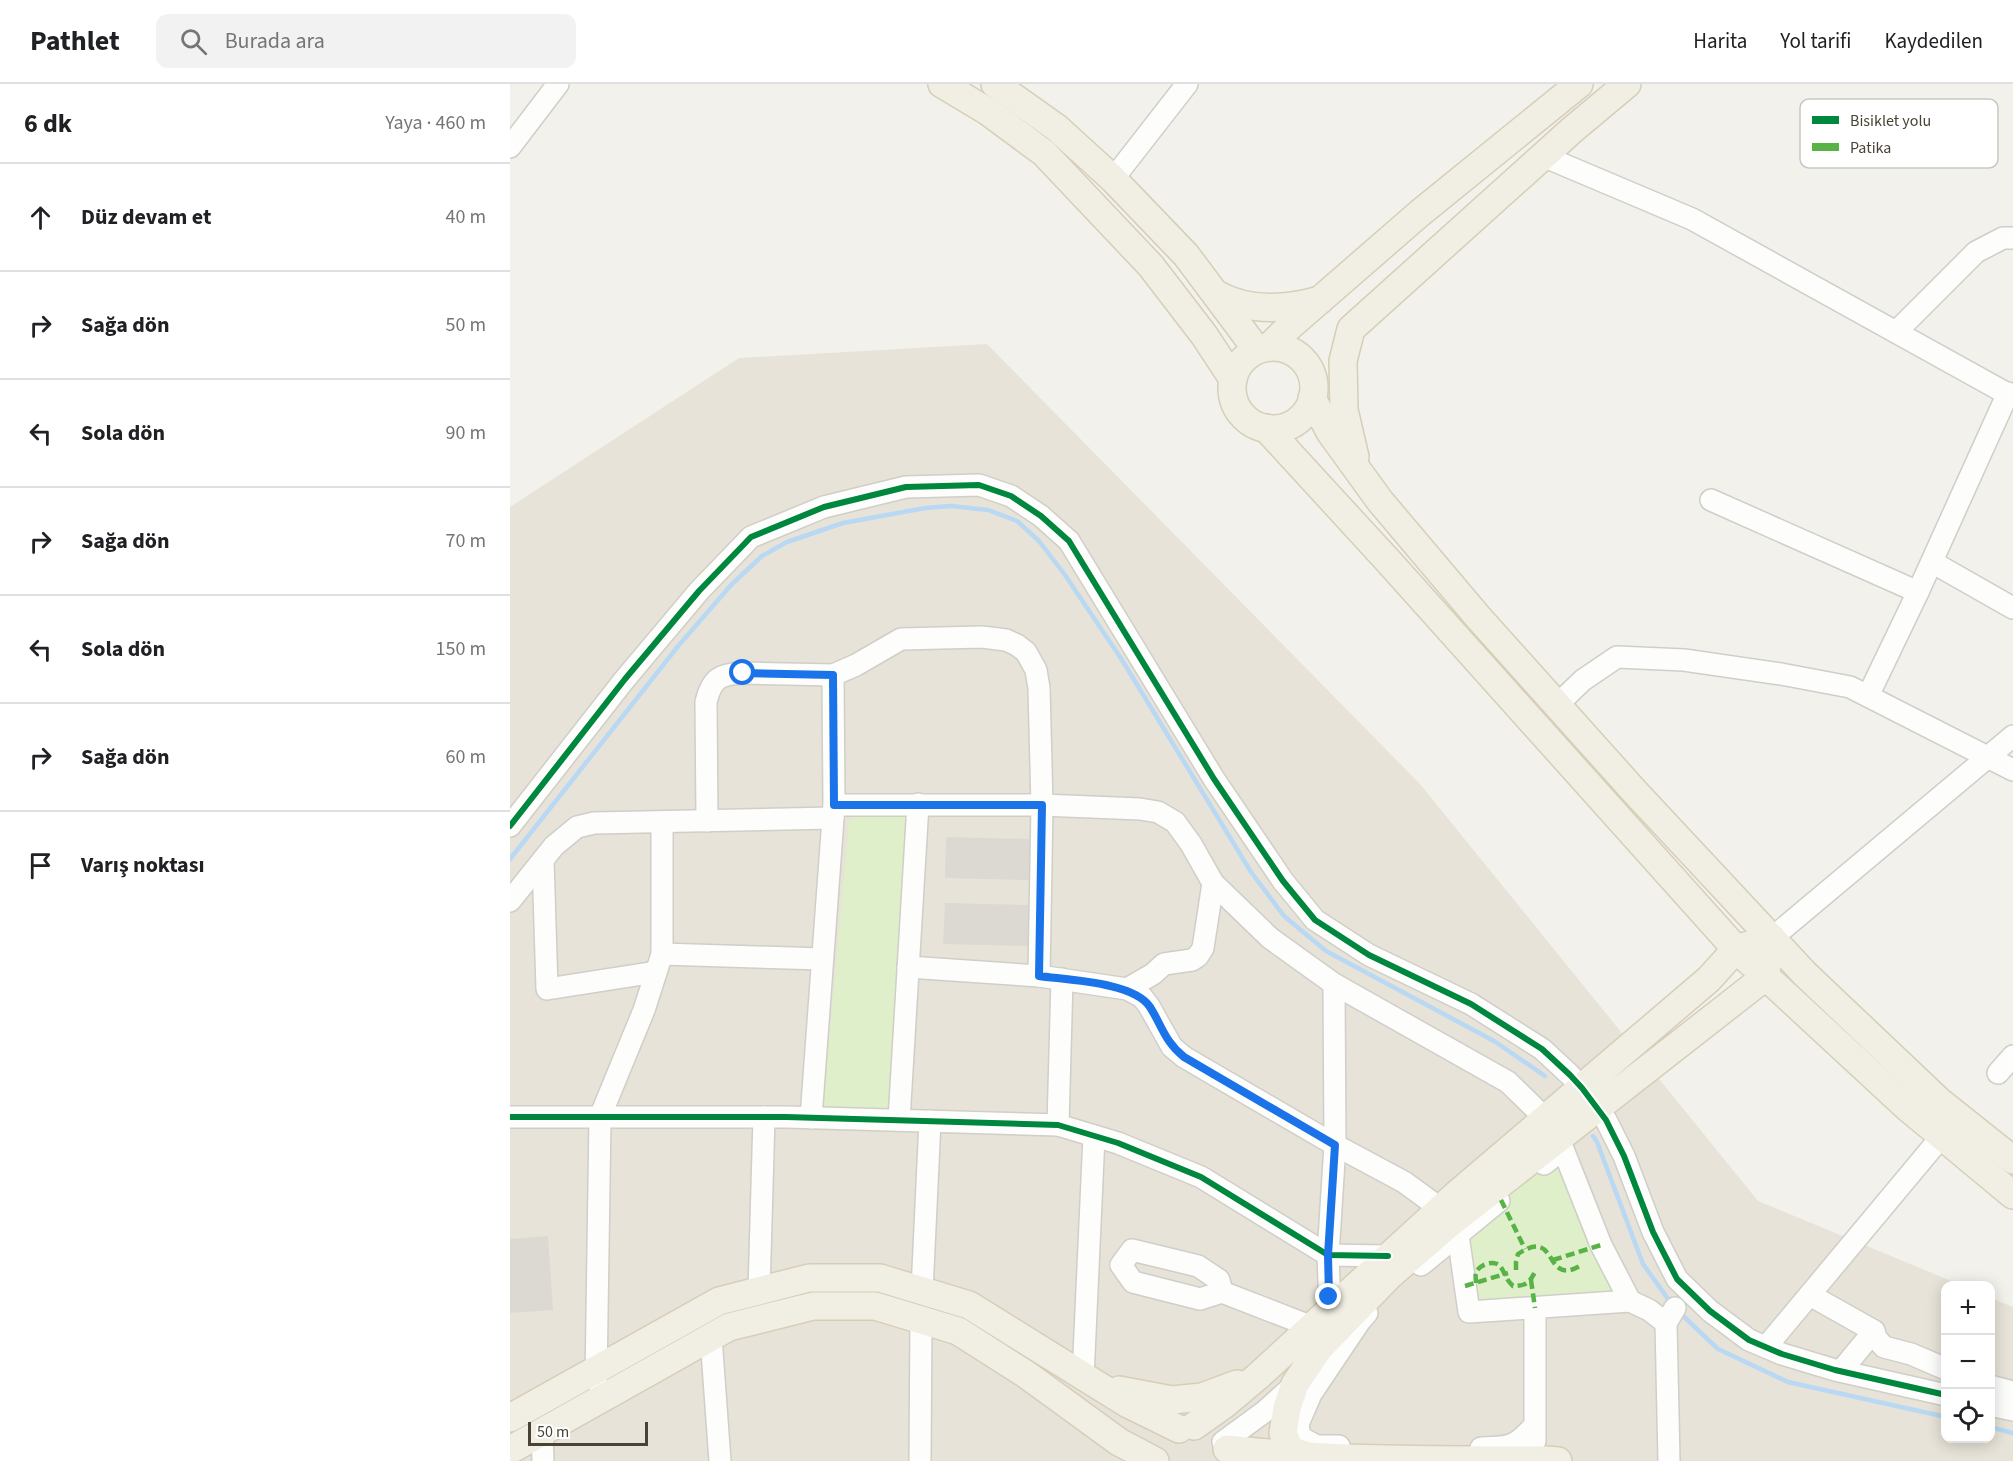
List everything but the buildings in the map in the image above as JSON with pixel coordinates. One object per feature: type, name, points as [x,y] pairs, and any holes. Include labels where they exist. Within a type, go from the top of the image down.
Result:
[{"type":"main road","points":[[942,84],[987,111],[1044,153],[1151,266],[1204,335],[1233,379]]},
{"type":"main road","points":[[995,84],[1057,128],[1113,179],[1186,255],[1263,348],[1281,348],[1302,359],[1309,369],[1313,389],[1330,432],[1380,501],[1478,617],[1635,792],[1805,974],[1939,1101],[2013,1160]]},
{"type":"main road","points":[[1579,84],[1420,213],[1263,348],[1246,357],[1238,367],[1233,379],[1232,392],[1235,405],[1243,416],[1254,424],[1266,428],[1284,427],[1300,418],[1308,409],[1313,389],[1351,329],[1543,156],[1627,84]]},
{"type":"main road","points":[[1216,294],[1230,302],[1244,306],[1293,307],[1321,300]]},
{"type":"main road","points":[[1351,329],[1343,361],[1344,410],[1358,470]]},
{"type":"main road","points":[[1266,428],[1390,562],[1736,949],[1908,1108],[2013,1195]]},
{"type":"main road","points":[[1323,1461],[1290,1450],[1283,1433],[1287,1408],[1295,1383],[1320,1347],[1389,1276],[1557,1134],[1589,1098],[1709,979],[1736,949],[1772,938]]},
{"type":"main road","points":[[1589,1098],[1765,977],[1772,938]]},
{"type":"main road","points":[[510,1450],[729,1327],[813,1306],[875,1306],[958,1331],[1027,1375],[1119,1442],[1156,1461],[1167,1438],[1225,1404],[1441,1209],[1557,1134]]},
{"type":"main road","points":[[510,1418],[719,1301],[810,1278],[880,1278],[969,1305],[1128,1404],[1186,1428],[1211,1431],[1218,1435],[1227,1451],[1323,1461],[1547,1460]]},
{"type":"main road","points":[[1092,1382],[1172,1400],[1202,1397],[1257,1377]]},
{"type":"street","points":[[510,147],[558,84]]},
{"type":"street","points":[[1113,179],[1187,84]]},
{"type":"street","points":[[1543,156],[1692,219],[2011,395],[1868,696]]},
{"type":"street","points":[[1896,332],[1976,252],[2003,238],[2013,238]]},
{"type":"street","points":[[510,826],[639,662],[699,591],[751,537],[824,507],[906,487],[979,485],[1011,496],[1041,516],[1069,542],[1220,788],[1283,881],[1315,920],[1369,955],[1471,1004],[1542,1049],[1589,1098],[1606,1120],[1624,1156],[1653,1232],[1677,1279],[1710,1311],[1749,1340],[1766,1347],[1841,1371],[1941,1394]]},
{"type":"street","points":[[1711,500],[1918,592]]},
{"type":"street","points":[[1932,562],[2013,608]]},
{"type":"street","points":[[707,821],[706,702],[709,689],[718,678],[728,674],[743,673],[833,675],[856,665],[901,639],[982,637],[1006,640],[1017,645],[1026,652],[1036,670],[1040,688],[1042,805],[1039,976]]},
{"type":"street","points":[[1557,705],[1583,681],[1617,657],[1684,660],[1781,674],[1850,687],[2013,771]]},
{"type":"street","points":[[811,1118],[833,811],[833,675]]},
{"type":"street","points":[[1772,938],[2013,736]]},
{"type":"street","points":[[899,1120],[918,804]]},
{"type":"street","points":[[510,901],[554,846],[578,827],[594,823],[707,821],[918,804],[1042,805],[1140,809],[1158,812],[1175,822],[1191,844],[1213,883],[1270,938],[1334,984],[1508,1082],[1557,1134],[1601,1245],[1630,1301]]},
{"type":"street","points":[[595,1402],[600,1117],[644,1010],[659,963],[662,822]]},
{"type":"street","points":[[543,860],[547,989],[659,963],[822,959]]},
{"type":"street","points":[[1127,989],[1153,974],[1164,964],[1192,960],[1198,956],[1203,948],[1213,883]]},
{"type":"street","points":[[908,967],[1039,976],[1127,989],[1142,997],[1172,1047],[1184,1057],[1335,1145],[1404,1182],[1441,1209]]},
{"type":"street","points":[[1058,1125],[1062,979]]},
{"type":"street","points":[[1330,1309],[1328,1255],[1335,1145],[1334,984]]},
{"type":"street","points":[[1998,1073],[2013,1056]]},
{"type":"street","points":[[510,1117],[764,1117],[1058,1125],[1118,1143],[1201,1177],[1328,1255],[1388,1256]]},
{"type":"street","points":[[759,1291],[764,1117]]},
{"type":"street","points":[[922,1291],[930,1121]]},
{"type":"street","points":[[1534,1426],[1520,1441],[1506,1448],[1429,1449],[1317,1446],[1300,1437],[1298,1424],[1311,1394],[1359,1321],[1386,1293],[1458,1234],[1557,1134]]},
{"type":"street","points":[[1092,1382],[1094,1136]]},
{"type":"street","points":[[1766,1347],[1942,1136]]},
{"type":"street","points":[[1458,1234],[1469,1312],[1630,1301],[1670,1316],[1669,1461]]},
{"type":"street","points":[[1222,1292],[1302,1323],[1309,1328]]},
{"type":"street","points":[[1810,1295],[1874,1331],[1876,1338],[1884,1347],[1911,1354],[1941,1368]]},
{"type":"street","points":[[1535,1308],[1534,1426],[1547,1460]]},
{"type":"street","points":[[920,1461],[921,1319]]},
{"type":"street","points":[[1841,1371],[1874,1331]]},
{"type":"street","points":[[711,1337],[720,1461]]},
{"type":"street","points":[[1227,1451],[1295,1383]]},
{"type":"street","points":[[1995,1387],[2013,1392]]},
{"type":"street","points":[[1995,1406],[2013,1410]]},
{"type":"street","points":[[542,1432],[543,1461]]},
{"type":"shaded area","points":[[987,344],[1420,784],[1758,1201],[1951,1281],[1941,1281],[1941,1443],[1995,1443],[1995,1300],[2013,1307],[2013,1461],[510,1461],[510,507],[739,358]]},
{"type":"green space","points":[[904,814],[910,818],[891,1099],[886,1109],[823,1109],[849,820],[859,815]]},
{"type":"green space","points":[[1562,1153],[1624,1298],[1471,1309],[1460,1236]]},
{"type":"waterway","points":[[510,859],[679,645],[732,584],[762,556],[787,542],[843,523],[925,508],[951,506],[988,510],[1017,521],[1039,541],[1065,575],[1122,660],[1251,872],[1284,916],[1326,951],[1494,1041],[1545,1076]]},
{"type":"waterway","points":[[1593,1136],[1643,1264],[1671,1303]]},
{"type":"waterway","points":[[1679,1312],[1718,1349],[1788,1382],[1941,1416]]},
{"type":"waterway","points":[[1995,1428],[2013,1433]]},
{"type":"marked path","points":[[1501,1200],[1525,1249]]},
{"type":"marked path","points":[[1553,1260],[1601,1245]]},
{"type":"marked path","points":[[1516,1270],[1518,1254],[1531,1247],[1540,1247],[1546,1251],[1560,1269],[1568,1270],[1580,1266]]},
{"type":"marked path","points":[[1476,1283],[1477,1270],[1490,1263],[1500,1266],[1513,1286],[1527,1283],[1536,1270]]},
{"type":"marked path","points":[[1465,1286],[1508,1273]]},
{"type":"marked path","points":[[1531,1280],[1535,1308]]},
{"type":"cycle path","points":[[510,826],[625,679],[699,591],[751,537],[824,507],[906,487],[979,485],[1011,496],[1041,516],[1069,541],[1214,779],[1283,881],[1315,920],[1369,955],[1471,1004],[1542,1049],[1582,1088],[1606,1120],[1624,1156],[1653,1232],[1677,1279],[1710,1311],[1749,1340],[1782,1354],[1835,1370],[1941,1394]]},
{"type":"cycle path","points":[[510,1117],[786,1117],[1058,1125],[1118,1143],[1201,1177],[1328,1255],[1388,1256]]},
{"type":"route","points":[[743,673],[833,675],[834,805],[1042,805],[1039,976],[1127,989],[1142,997],[1172,1047],[1184,1057],[1335,1145],[1328,1255],[1329,1297]]}]
